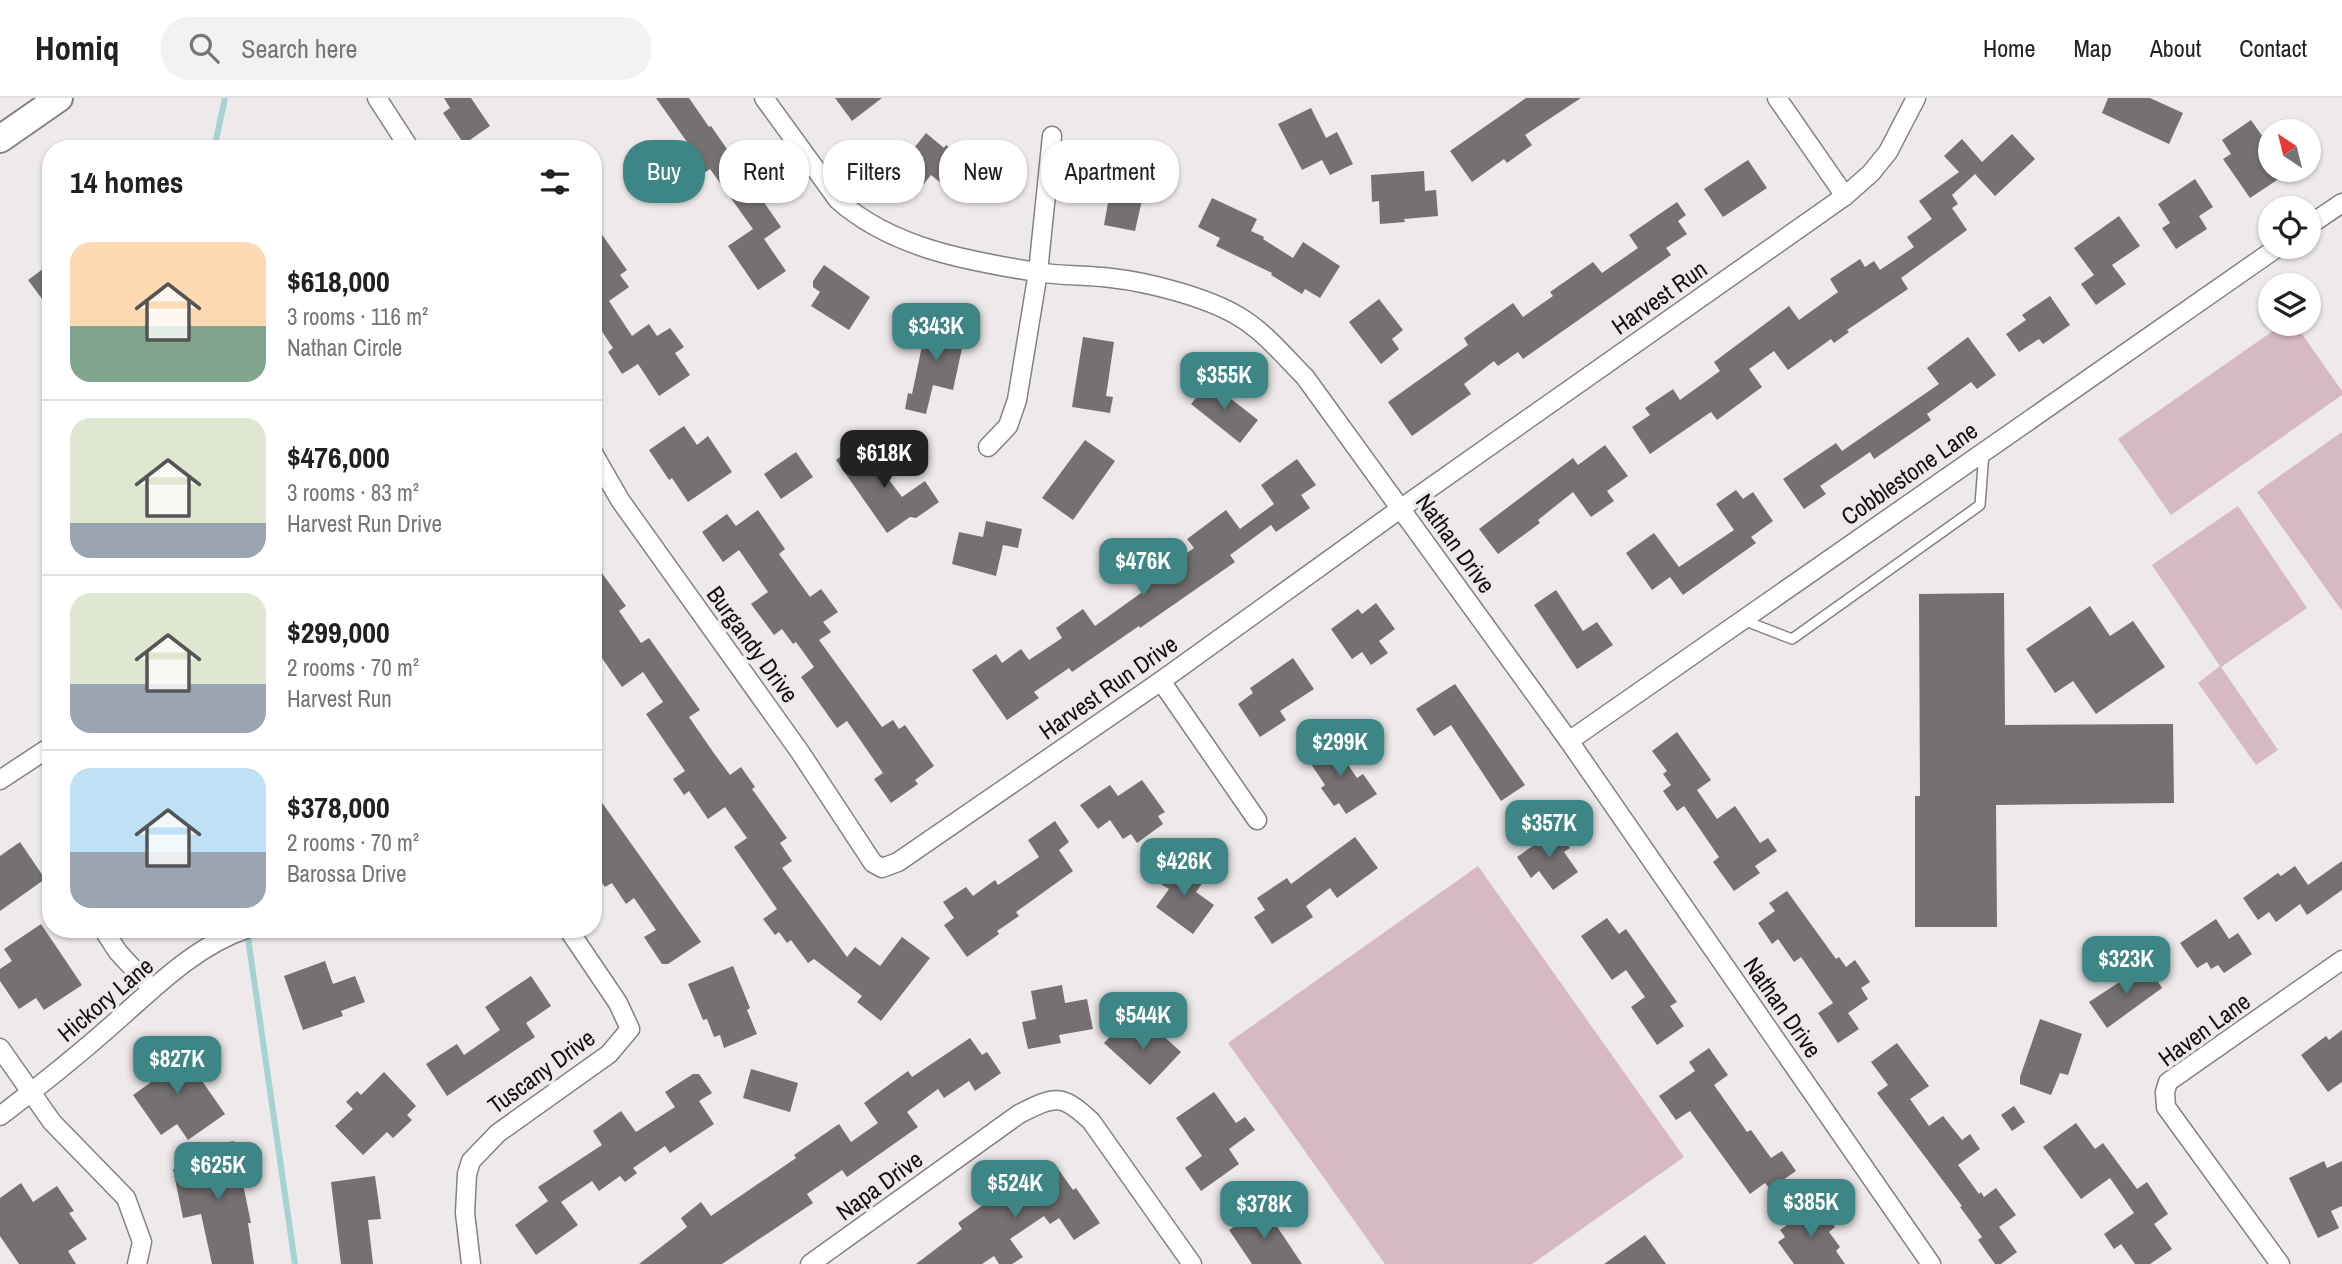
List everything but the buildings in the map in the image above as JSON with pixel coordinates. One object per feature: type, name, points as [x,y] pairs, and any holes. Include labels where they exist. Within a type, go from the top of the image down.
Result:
[{"type":"main road","points":[[0,139],[59,98]]},
{"type":"street","points":[[377,98],[404,140]]},
{"type":"street","name":"Nathan Drive","points":[[764,98],[838,200],[853,213],[898,238],[973,262],[1038,272],[1113,278],[1171,289],[1235,314],[1254,325],[1305,377],[1569,741],[1931,1264]]},
{"type":"street","points":[[1777,98],[1845,196]]},
{"type":"street","name":"Harvest Run","points":[[1400,509],[1845,196],[1871,173],[1888,152],[1916,98]]},
{"type":"street","points":[[988,447],[1008,426],[1017,401],[1038,272],[1052,136]]},
{"type":"street","points":[[2321,217],[2342,202]]},
{"type":"street","name":"Cobblestone Lane","points":[[1569,741],[2261,259]]},
{"type":"street","name":"Burgandy Drive","points":[[602,469],[620,500],[800,752],[873,863]]},
{"type":"street","name":"Harvest Run Drive","points":[[873,863],[882,868],[898,862],[1161,681],[1400,509]]},
{"type":"street","points":[[1161,681],[1257,820]]},
{"type":"street","points":[[0,780],[42,751]]},
{"type":"street","points":[[109,938],[152,989]]},
{"type":"street","name":"Hickory Lane","points":[[0,1116],[31,1093],[152,989],[223,938]]},
{"type":"street","name":"Tuscany Drive","points":[[471,1264],[465,1213],[467,1174],[471,1161],[498,1133],[609,1054],[630,1030],[618,1003],[574,938]]},
{"type":"street","name":"Haven Lane","points":[[2280,1264],[2166,1107],[2165,1092],[2168,1082],[2342,960]]},
{"type":"street","points":[[0,1048],[52,1122],[126,1198],[142,1242],[137,1264]]},
{"type":"street","name":"Napa Drive","points":[[810,1264],[1019,1114],[1046,1100],[1061,1100],[1074,1105],[1091,1121],[1192,1264]]},
{"type":"lane","points":[[1742,620],[1791,639],[1980,505],[1984,451]]},
{"type":"shaded area","points":[[2266,336],[2303,336],[2342,391],[2342,395],[2171,515],[2118,439]]},
{"type":"shaded area","points":[[2342,432],[2342,611],[2257,492]]},
{"type":"shaded area","points":[[2238,506],[2307,608],[2221,667],[2278,750],[2256,765],[2198,683],[2220,666],[2152,565]]},
{"type":"shaded area","points":[[1478,866],[1684,1157],[1532,1264],[1385,1264],[1228,1043]]},
{"type":"waterway","points":[[216,140],[225,98]]},
{"type":"waterway","points":[[248,938],[295,1264]]}]
